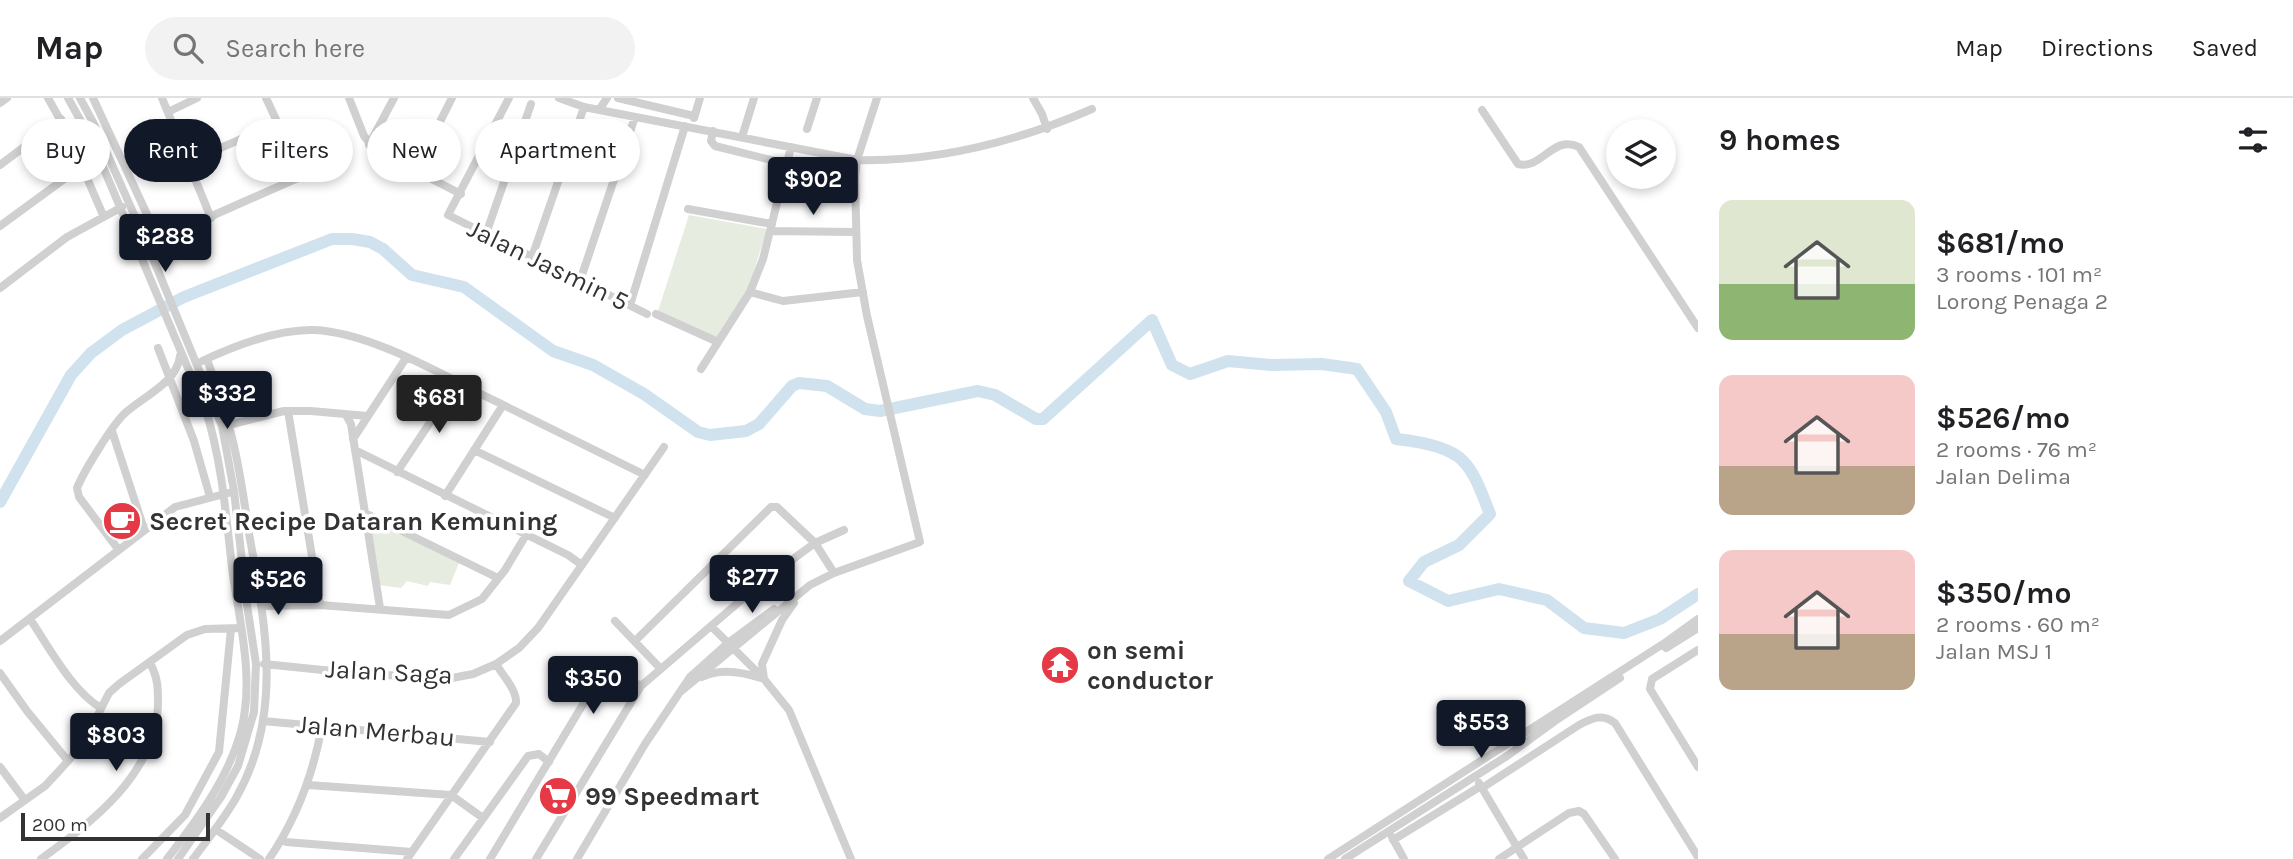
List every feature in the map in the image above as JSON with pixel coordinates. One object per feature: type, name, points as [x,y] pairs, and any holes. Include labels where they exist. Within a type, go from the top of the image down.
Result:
[{"type":"street","points":[[0,103],[7,98]]},
{"type":"street","points":[[48,98],[61,119]]},
{"type":"street","points":[[68,98],[147,244],[166,293],[180,353],[213,432],[224,494],[236,629],[246,663],[241,730],[229,766],[211,798],[167,859]]},
{"type":"street","points":[[80,98],[95,126],[158,299],[197,364],[222,426],[234,491],[256,664],[254,712],[238,766],[221,797],[178,859]]},
{"type":"street","points":[[93,98],[124,161]]},
{"type":"street","points":[[162,98],[171,119]]},
{"type":"street","points":[[168,111],[197,98]]},
{"type":"street","points":[[267,98],[276,119]]},
{"type":"street","points":[[349,98],[367,140]]},
{"type":"street","points":[[383,119],[394,98]]},
{"type":"street","points":[[441,119],[452,98]]},
{"type":"street","points":[[437,182],[461,194],[509,98]]},
{"type":"street","points":[[559,98],[584,107],[857,160],[898,161],[941,156],[1012,139],[1047,129],[1092,109]]},
{"type":"street","points":[[599,110],[607,98]]},
{"type":"street","points":[[618,98],[694,116]]},
{"type":"street","points":[[630,305],[700,98]]},
{"type":"street","points":[[741,137],[754,98]]},
{"type":"street","points":[[807,129],[817,98]]},
{"type":"street","points":[[679,693],[776,607],[789,602],[810,585],[834,573],[920,542],[885,396],[857,260],[855,176],[857,160],[877,98]]},
{"type":"street","points":[[1033,98],[1047,129]]},
{"type":"street","points":[[486,234],[531,104]]},
{"type":"street","points":[[532,257],[584,107]]},
{"type":"street","points":[[1482,110],[1518,164],[1530,164],[1564,143],[1579,147],[1698,328]]},
{"type":"street","points":[[580,281],[635,117]]},
{"type":"street","points":[[713,131],[711,141],[715,146],[787,164],[855,176]]},
{"type":"street","points":[[702,369],[750,292],[763,259],[791,147]]},
{"type":"street","points":[[0,165],[21,149]]},
{"type":"street","points":[[0,226],[60,182]]},
{"type":"street","points":[[89,182],[103,215]]},
{"type":"street","points":[[134,182],[159,238]]},
{"type":"street","points":[[196,182],[211,218]]},
{"type":"street","points":[[158,299],[143,251],[147,244],[289,182]]},
{"type":"street","name":"Jalan Jasmin 5","points":[[461,194],[448,215],[630,305],[718,342]]},
{"type":"street","points":[[0,288],[67,237],[103,215],[125,206]]},
{"type":"street","points":[[688,209],[771,227],[856,232]]},
{"type":"street","points":[[750,292],[783,302],[863,292]]},
{"type":"street","points":[[197,364],[273,335],[316,330],[357,339],[457,382],[645,475]]},
{"type":"street","points":[[158,348],[194,442],[210,498]]},
{"type":"street","points":[[118,549],[79,496],[77,488],[123,416],[170,377],[179,364],[180,353]]},
{"type":"street","points":[[353,439],[406,358]]},
{"type":"street","points":[[193,859],[236,797],[247,775],[268,694],[262,606],[229,425],[207,359]]},
{"type":"street","points":[[170,377],[179,374],[192,380]]},
{"type":"street","points":[[397,472],[457,382]]},
{"type":"street","points":[[445,496],[503,405]]},
{"type":"street","points":[[229,425],[288,411],[367,416]]},
{"type":"street","points":[[288,411],[320,605]]},
{"type":"street","points":[[346,415],[351,424],[380,608]]},
{"type":"street","points":[[112,431],[144,529]]},
{"type":"street","name":"Jalan Saga","points":[[256,664],[362,674],[452,678],[472,674],[496,664],[519,648],[538,628],[664,447]]},
{"type":"street","points":[[355,450],[582,565]]},
{"type":"street","points":[[474,450],[615,518]]},
{"type":"street","points":[[0,641],[174,507],[234,491]]},
{"type":"street","points":[[635,641],[771,507],[777,507],[815,543],[834,573]]},
{"type":"street","points":[[365,513],[498,578]]},
{"type":"street","points":[[536,859],[640,686],[767,578],[815,543],[844,530]]},
{"type":"street","points":[[262,606],[320,605],[449,615],[476,603],[489,591],[526,535]]},
{"type":"street","points":[[764,679],[762,664],[782,620],[810,585]]},
{"type":"street","points":[[30,619],[82,693],[101,708]]},
{"type":"street","points":[[1411,807],[1698,619]]},
{"type":"street","points":[[615,621],[660,668]]},
{"type":"street","points":[[712,627],[764,679],[789,710],[851,859]]},
{"type":"street","points":[[1391,836],[1555,721],[1698,628]]},
{"type":"street","points":[[0,818],[45,786],[68,761],[83,744],[109,693],[119,684],[195,631],[236,629]]},
{"type":"street","points":[[142,859],[185,815],[219,752],[236,629]]},
{"type":"street","points":[[577,859],[645,744],[690,677],[731,646]]},
{"type":"street","points":[[1698,650],[1652,680],[1650,689],[1698,767]]},
{"type":"street","points":[[41,859],[86,827],[130,780],[157,726],[158,677],[150,663]]},
{"type":"street","points":[[282,840],[410,856],[517,698],[496,664]]},
{"type":"street","points":[[490,859],[603,671],[612,670],[640,686]]},
{"type":"street","points":[[694,681],[709,673],[721,672],[746,673],[764,679]]},
{"type":"street","points":[[0,673],[68,761]]},
{"type":"street","points":[[1345,859],[1481,786],[1579,725],[1592,718],[1604,717],[1615,723],[1698,857]]},
{"type":"street","name":"Jalan Merbau","points":[[263,721],[489,742]]},
{"type":"street","points":[[269,859],[293,820],[308,785],[322,726]]},
{"type":"street","points":[[1475,776],[1480,764],[1531,729]]},
{"type":"street","points":[[454,859],[528,756],[539,754],[549,762]]},
{"type":"street","points":[[1481,786],[1486,775],[1507,756]]},
{"type":"street","points":[[0,767],[24,799]]},
{"type":"street","points":[[1328,859],[1465,774],[1471,773],[1524,859]]},
{"type":"street","points":[[1448,794],[1469,783],[1481,786]]},
{"type":"street","points":[[308,785],[451,795],[483,818]]},
{"type":"street","points":[[1499,859],[1569,813],[1579,811],[1584,814],[1615,859]]},
{"type":"street","points":[[215,829],[260,859]]},
{"type":"street","points":[[1391,836],[1405,859]]},
{"type":"shaded area","points":[[689,215],[767,229],[748,290],[717,339],[658,311]]},
{"type":"shaded area","points":[[366,517],[459,563],[450,585],[430,582],[428,586],[407,581],[401,588],[379,585]]},
{"type":"waterway","points":[[0,502],[71,375],[91,353],[122,330],[184,297],[332,239],[352,239],[370,242],[383,249],[412,275],[464,287],[553,351],[593,365],[644,394],[698,432],[710,435],[746,431],[759,424],[792,386],[799,383],[827,386],[865,409],[880,411],[978,391],[995,395],[1036,419],[1043,419],[1152,320],[1172,365],[1190,374],[1228,361],[1271,365],[1322,364],[1357,369],[1386,412],[1396,439],[1431,445],[1457,456],[1472,472],[1490,514],[1459,545],[1424,562],[1409,581],[1448,601],[1499,589],[1547,600],[1584,628],[1624,633],[1660,619],[1698,594]]},
{"type":"place","name":"Secret Recipe Dataran Kemuning","points":[[122,521]]},
{"type":"place","name":"on semi conductor","points":[[1060,665]]},
{"type":"place","name":"99 Speedmart","points":[[558,796]]}]
